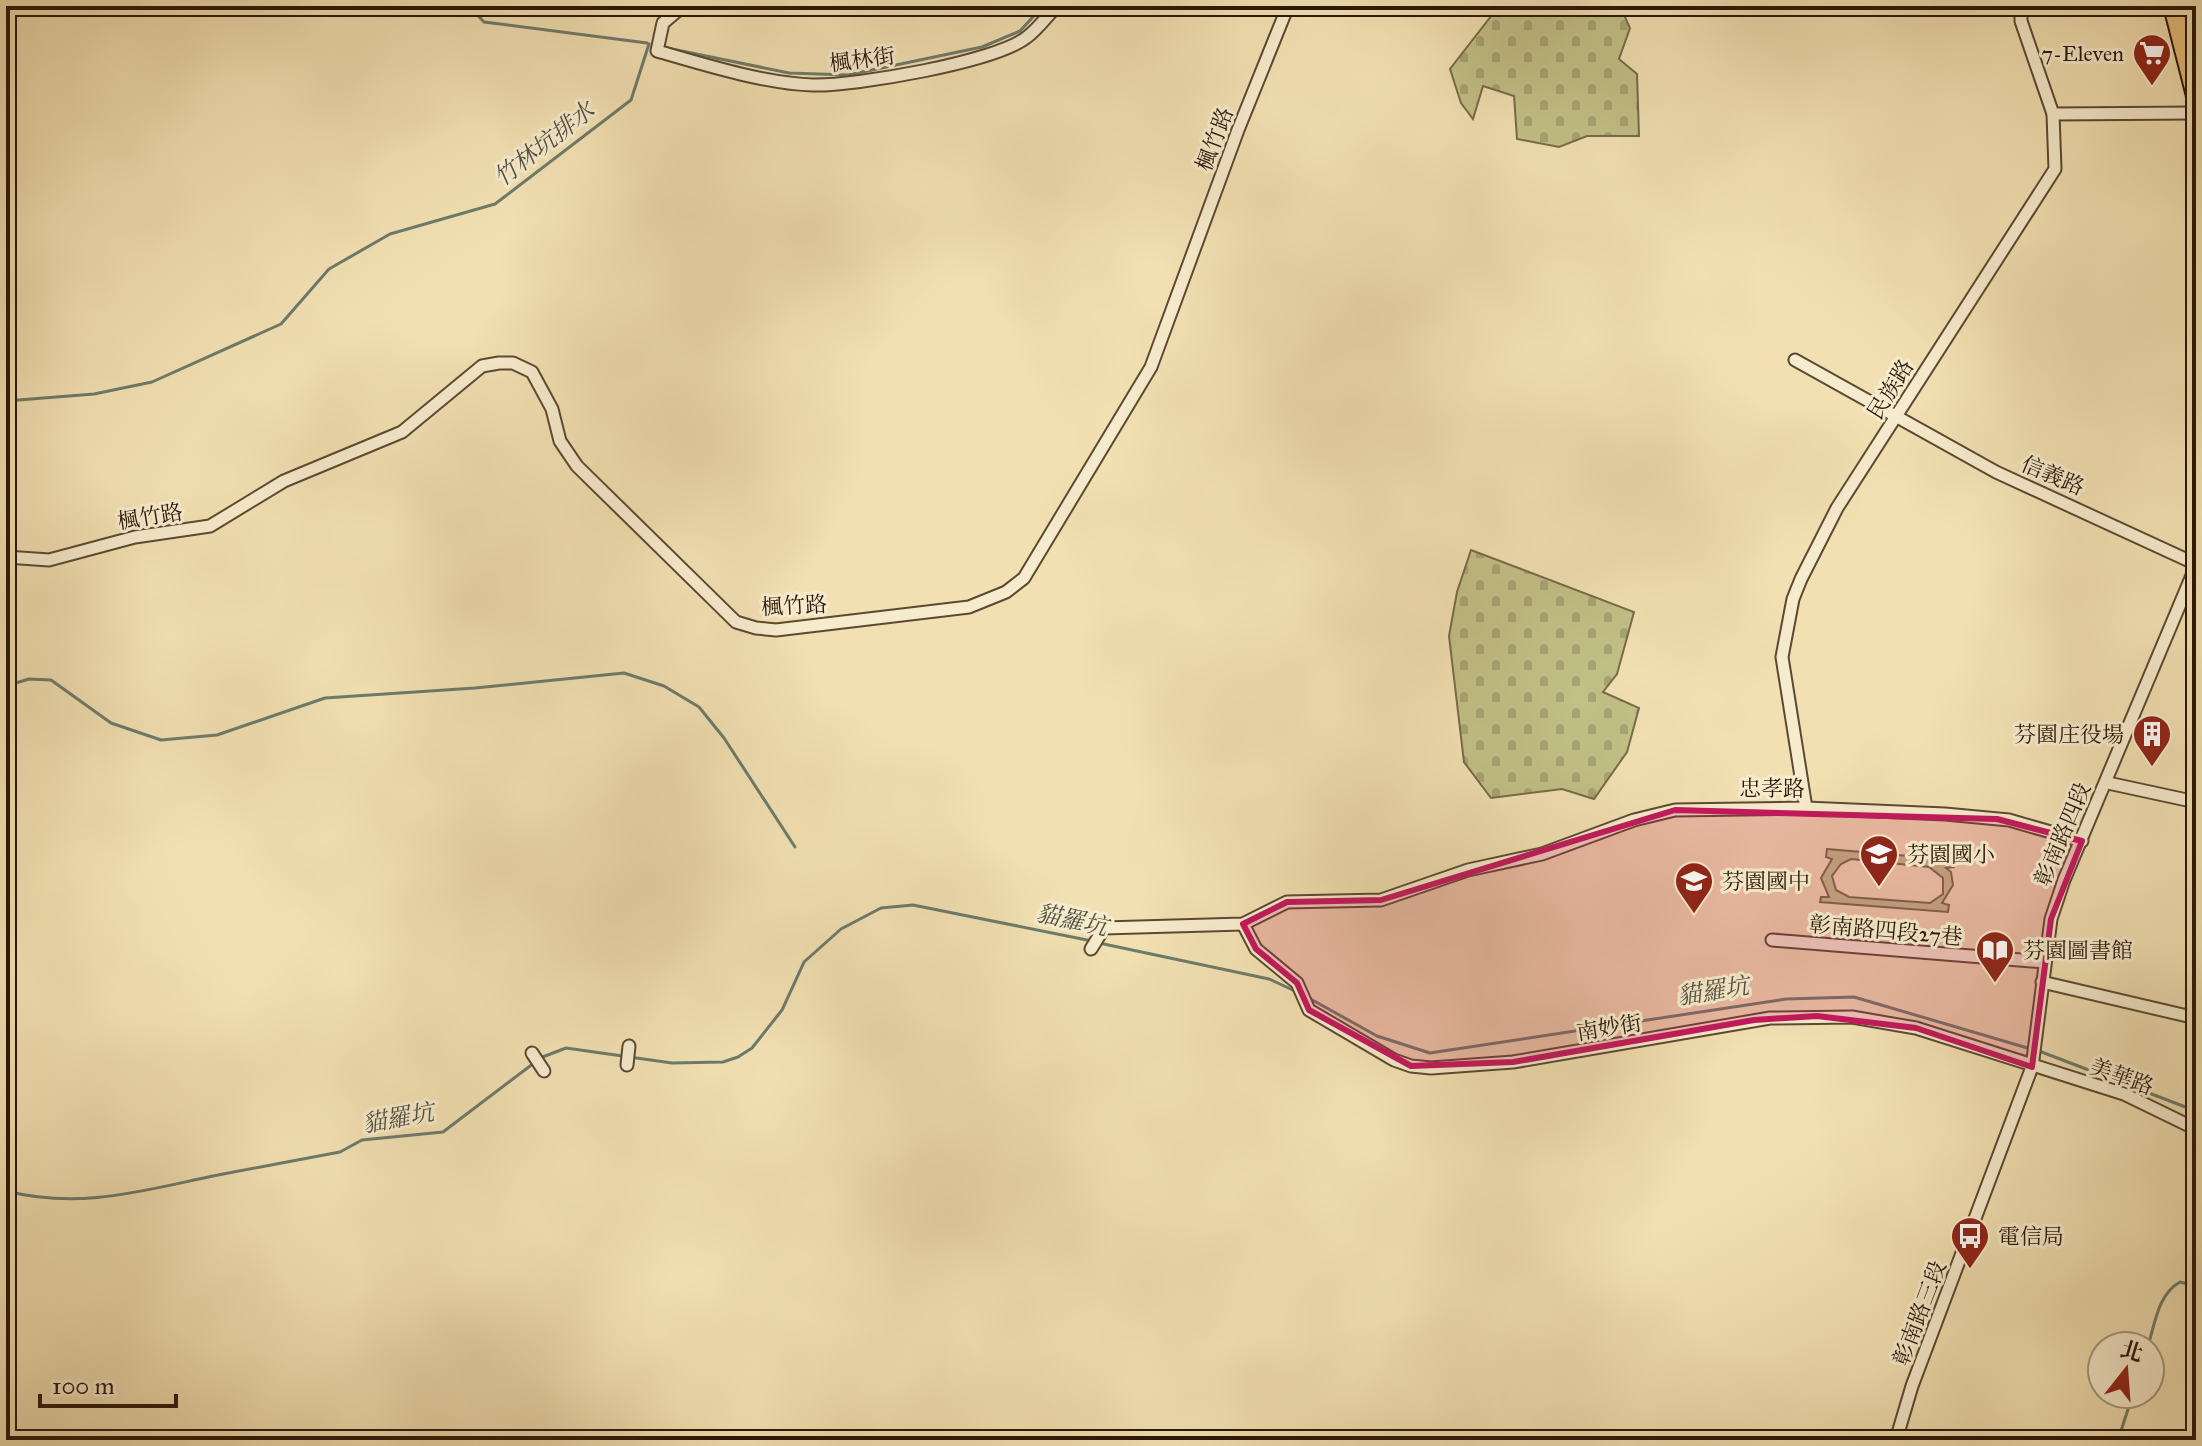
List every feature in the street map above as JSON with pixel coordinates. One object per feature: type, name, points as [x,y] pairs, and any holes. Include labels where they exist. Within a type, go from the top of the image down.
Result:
[{"type":"main road","points":[[2171,6],[2196,104]]},
{"type":"main road","points":[[2183,6],[2196,56]]},
{"type":"street","name":"楓林街","points":[[683,6],[663,23],[657,51],[718,68],[810,85],[880,81],[985,54],[1025,39],[1057,6]]},
{"type":"street","name":"楓竹路","points":[[6,557],[49,560],[135,537],[210,526],[284,481],[402,432],[482,366],[513,363],[532,372],[552,409],[560,441],[577,466],[736,622],[776,630],[969,607],[1006,592],[1024,578],[1151,367],[1238,130],[1288,6]]},
{"type":"street","name":"民族路","points":[[1806,808],[1783,666],[1793,599],[1818,540],[2055,169],[2053,114],[2021,21],[2021,6]]},
{"type":"street","points":[[2053,114],[2196,113]]},
{"type":"street","name":"信義路","points":[[1795,360],[1996,472],[2196,565]]},
{"type":"street","name":"彰南路四段","points":[[2036,1039],[2051,919],[2196,565]]},
{"type":"street","points":[[2108,783],[2196,802]]},
{"type":"street","name":"忠孝路","points":[[1243,924],[1287,902],[1381,900],[1468,870],[1542,854],[1634,820],[1675,810],[1806,808],[2009,820],[2082,841]]},
{"type":"street","points":[[1091,949],[1102,932],[1243,924]]},
{"type":"street","name":"南妙街","points":[[1243,924],[1256,949],[1297,983],[1309,1010],[1394,1060],[1411,1066],[1431,1068],[1513,1062],[1754,1020],[1817,1016],[1852,1017],[1916,1028],[2032,1067]]},
{"type":"street","name":"彰南路四段27巷","points":[[1772,940],[2045,962]]},
{"type":"street","points":[[2042,982],[2196,1018]]},
{"type":"street","name":"彰南路三段","points":[[1896,1440],[1912,1386],[2032,1067],[2036,1039]]},
{"type":"street","points":[[627,1065],[629,1046]]},
{"type":"street","points":[[532,1053],[544,1071]]},
{"type":"street","name":"美華路","points":[[2032,1067],[2124,1094],[2196,1129]]},
{"type":"highlighted area","points":[[1675,810],[1997,819],[2082,841],[2051,919],[2032,1067],[1916,1028],[1817,1016],[1754,1020],[1513,1062],[1411,1066],[1309,1010],[1297,983],[1256,949],[1243,924],[1287,902],[1381,900]]},
{"type":"green space","points":[[1499,6],[1620,6],[1630,28],[1619,59],[1637,74],[1639,136],[1587,136],[1559,147],[1517,139],[1514,96],[1483,86],[1473,119],[1461,103],[1450,69]]},
{"type":"green space","points":[[1471,550],[1634,612],[1617,674],[1603,692],[1639,708],[1627,752],[1594,799],[1562,789],[1491,798],[1464,762],[1449,636],[1457,592]]},
{"type":"green space","points":[[1827,849],[1955,860],[1954,867],[1946,868],[1951,872],[1953,885],[1942,903],[1949,905],[1948,912],[1820,902],[1821,897],[1829,897],[1821,878],[1832,859],[1826,857]],"holes":[[[1851,859],[1929,867],[1943,878],[1943,894],[1930,903],[1849,897],[1836,890],[1832,876],[1841,864]]]},
{"type":"waterway","points":[[469,6],[484,22],[647,43]]},
{"type":"waterway","name":"竹林坑排水","points":[[662,47],[789,73],[848,75],[982,47],[1020,31],[1043,6]]},
{"type":"waterway","name":"竹林坑排水","points":[[6,401],[94,394],[152,382],[281,324],[329,269],[390,234],[495,204],[631,100],[649,44]]},
{"type":"waterway","points":[[6,686],[29,679],[51,680],[111,723],[161,740],[217,735],[325,698],[475,688],[624,673],[664,686],[699,707],[724,738],[795,847]]},
{"type":"waterway","name":"貓羅坑","points":[[540,1058],[566,1048],[672,1063],[723,1062],[738,1057],[752,1048],[782,1010],[804,962],[841,929],[881,908],[913,905],[1092,941]]},
{"type":"waterway","name":"貓羅坑","points":[[1099,943],[1269,979],[1297,992]]},
{"type":"waterway","name":"貓羅坑","points":[[1307,997],[1377,1036],[1430,1053],[1786,999],[1854,997],[2031,1049]]},
{"type":"waterway","name":"貓羅坑","points":[[2039,1051],[2196,1111]]},
{"type":"waterway","name":"貓羅坑","points":[[6,1191],[61,1199],[113,1196],[340,1152],[362,1140],[443,1132],[534,1063]]},
{"type":"waterway","points":[[2152,1330],[2158,1310],[2173,1287],[2180,1282],[2196,1286]]},
{"type":"waterway","points":[[2118,1440],[2128,1410]]},
{"type":"place","name":"7-Eleven","points":[[2152,87]]},
{"type":"place","name":"芬園庄役場","points":[[2152,768]]},
{"type":"place","name":"芬園國小","points":[[1879,888]]},
{"type":"place","name":"芬園國中","points":[[1694,915]]},
{"type":"place","name":"芬園圖書館","points":[[1995,984]]},
{"type":"place","name":"電信局","points":[[1970,1270]]}]
